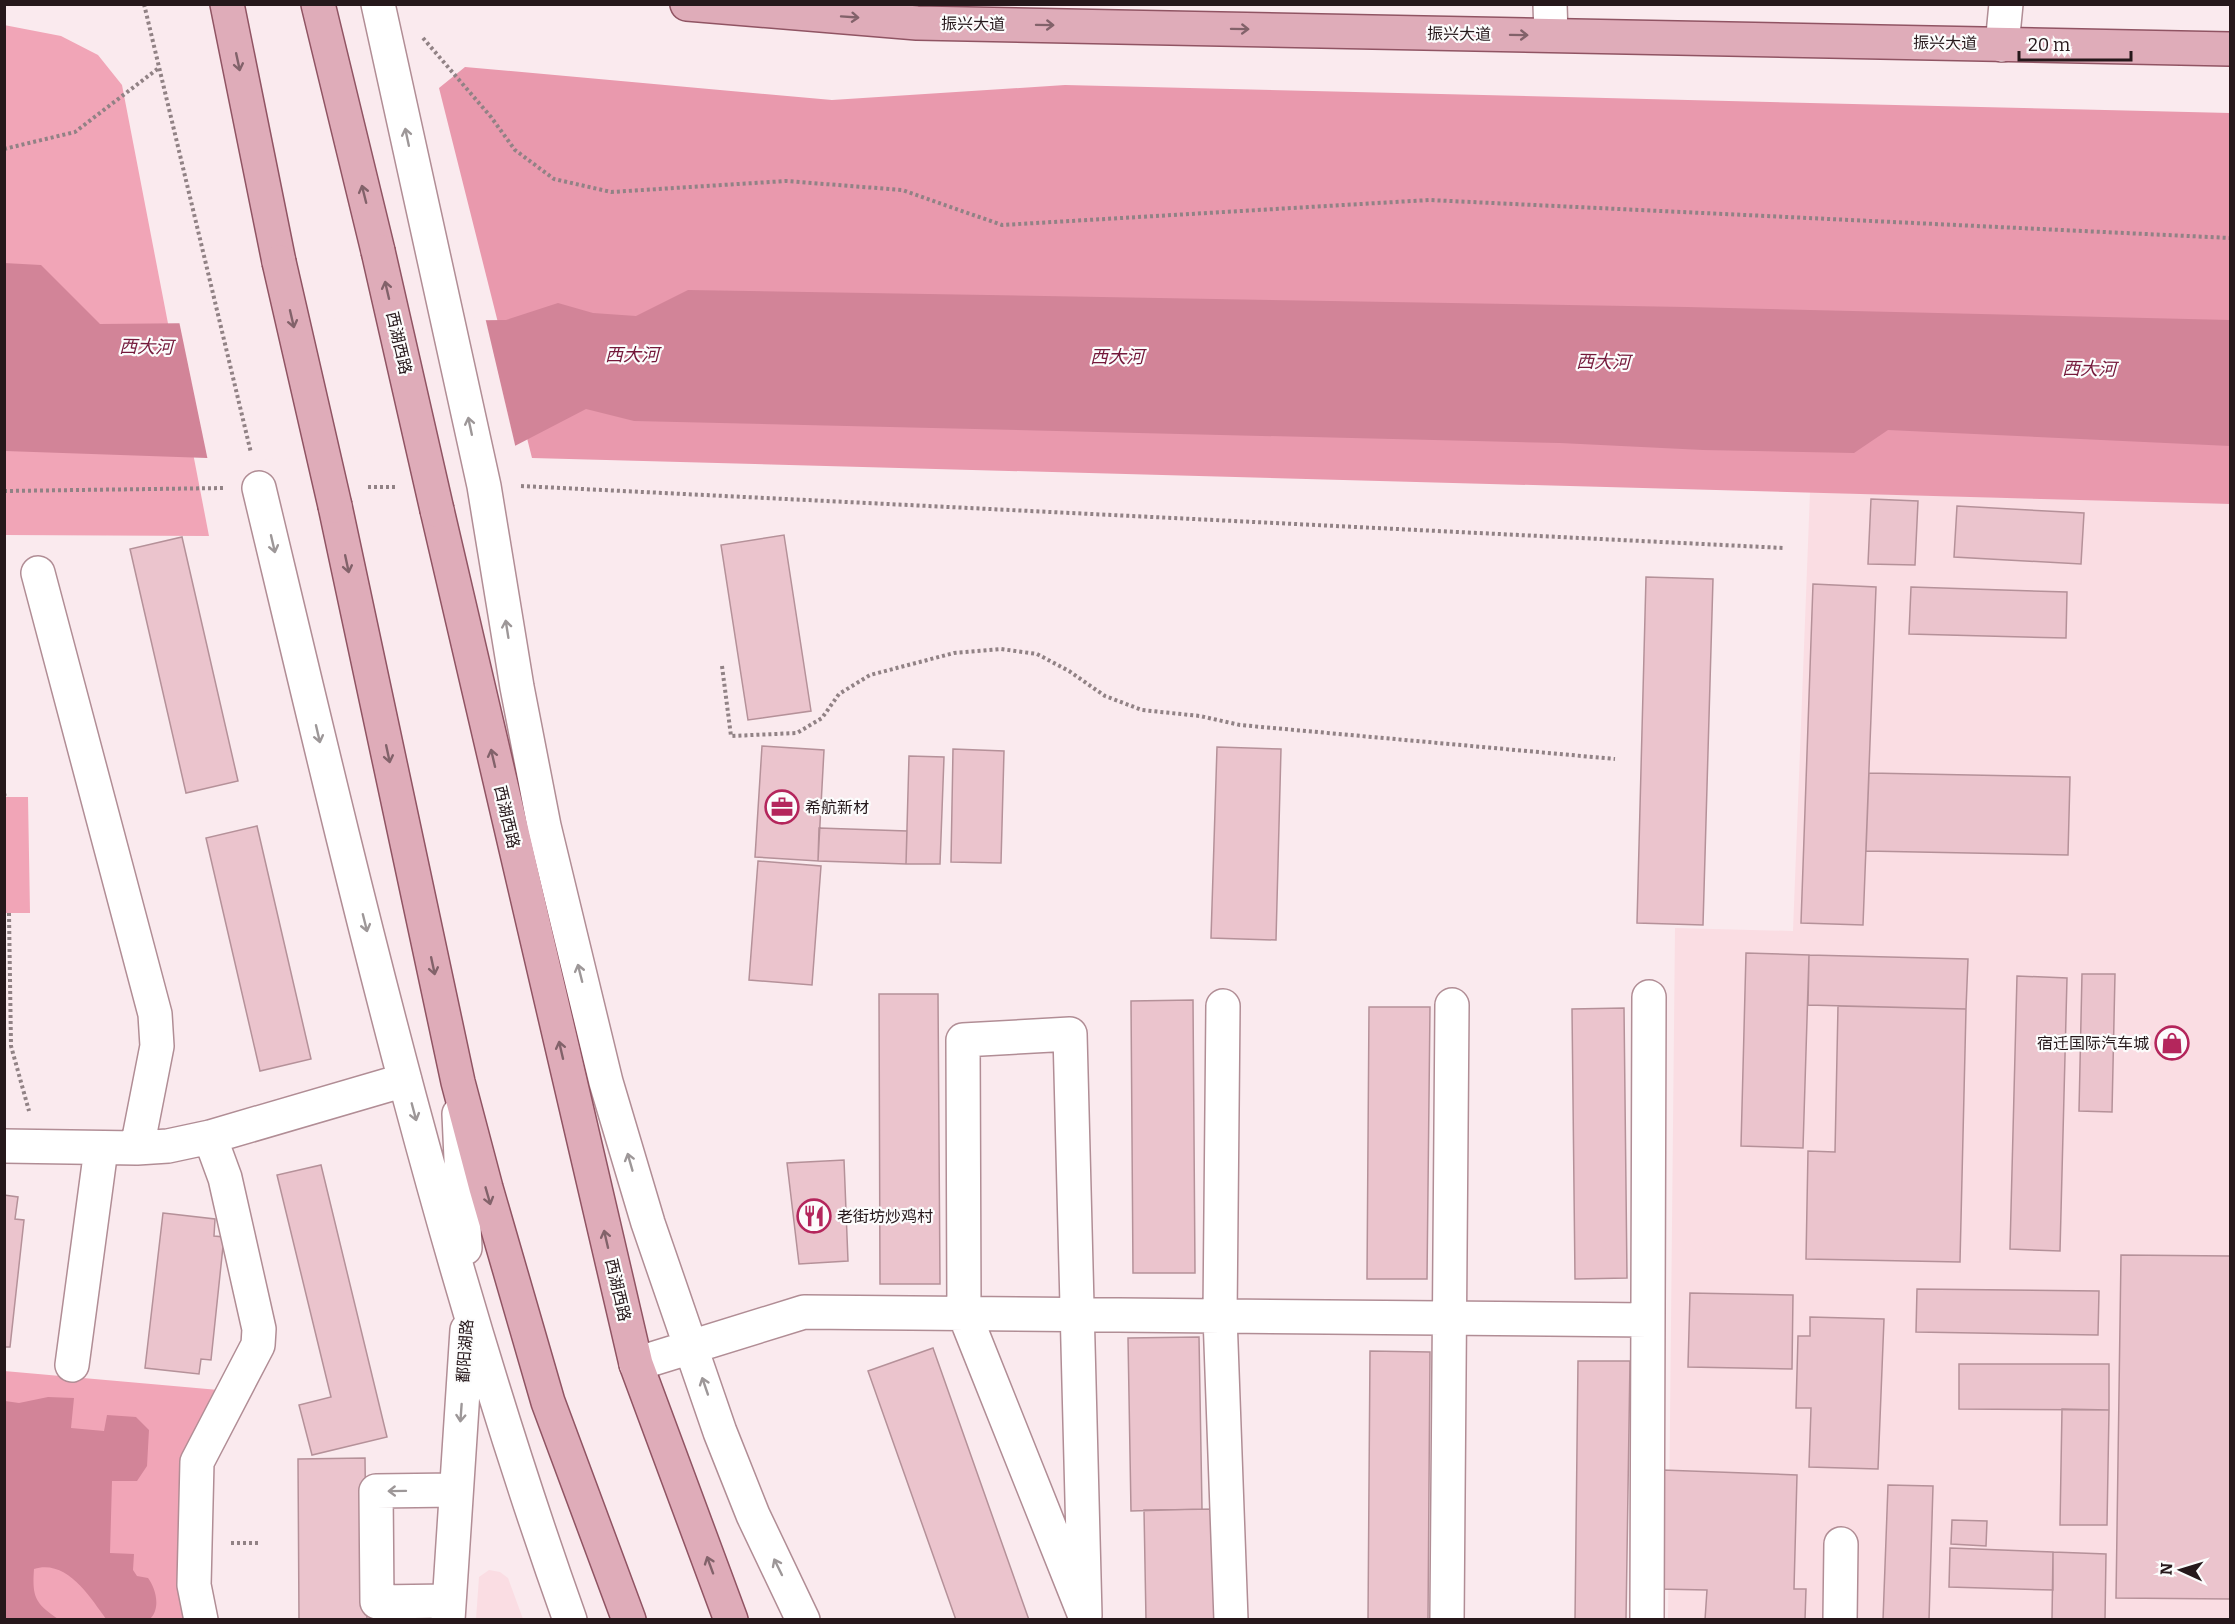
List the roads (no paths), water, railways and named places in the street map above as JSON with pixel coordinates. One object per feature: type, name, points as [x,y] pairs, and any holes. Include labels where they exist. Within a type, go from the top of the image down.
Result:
[{"type":"main road","points":[[227,4],[279,262],[335,506],[458,1082],[548,1402],[629,1620]]},
{"type":"main road","name":"西湖西路","points":[[318,4],[378,251],[636,1364],[731,1620]]},
{"type":"main road","name":"振兴大道","points":[[687,4],[917,22],[1550,20],[2002,45],[2230,49]]},
{"type":"street","points":[[378,4],[483,485],[517,687],[544,826],[600,1059],[648,1223],[691,1347],[753,1515],[803,1620]]},
{"type":"street","points":[[2002,45],[2006,4]]},
{"type":"street","points":[[256,475],[334,801],[405,1080],[468,1307],[541,1539],[570,1620]]},
{"type":"street","points":[[38,573],[155,1014],[157,1046],[137,1148]]},
{"type":"street","points":[[1647,1620],[1649,997]]},
{"type":"street","points":[[1447,1620],[1452,1005]]},
{"type":"street","points":[[1223,1006],[1220,1316],[1231,1620]]},
{"type":"street","points":[[1070,1034],[1085,1616],[964,1313],[963,1040],[1070,1034]]},
{"type":"street","points":[[4,1146],[101,1149],[168,1146],[210,1137],[405,1080]]},
{"type":"street","name":"鄱阳湖路","points":[[448,1610],[468,1307],[458,1082]]},
{"type":"street","points":[[201,1620],[194,1585],[197,1462],[258,1345],[259,1329],[225,1178],[210,1137]]},
{"type":"street","points":[[72,1365],[101,1149]]},
{"type":"street","points":[[636,1364],[804,1312],[1648,1320]]},
{"type":"street","points":[[448,1610],[377,1602],[376,1491],[456,1490]]},
{"type":"street","points":[[1840,1620],[1842,1544]]},
{"type":"water","name":"西大河","points":[[4,263],[41,265],[100,324],[506,320],[558,303],[593,313],[636,316],[688,290],[1687,307],[2230,320],[2230,446],[1888,430],[1854,453],[1703,450],[1560,443],[634,421],[586,409],[509,449],[207,458],[5,451]]},
{"type":"water","points":[[48,1397],[74,1398],[71,1428],[104,1431],[107,1415],[136,1417],[149,1430],[147,1466],[137,1481],[112,1481],[110,1553],[134,1554],[133,1570],[137,1576],[148,1578],[155,1593],[155,1610],[150,1619],[106,1619],[93,1600],[76,1582],[57,1570],[46,1567],[34,1569],[35,1593],[40,1604],[58,1619],[5,1619],[5,1401],[19,1403]]},
{"type":"place","name":"希航新材","points":[[782,807]]},
{"type":"place","name":"宿迁国际汽车城","points":[[2172,1043]]},
{"type":"place","name":"老街坊炒鸡村","points":[[814,1216]]}]
